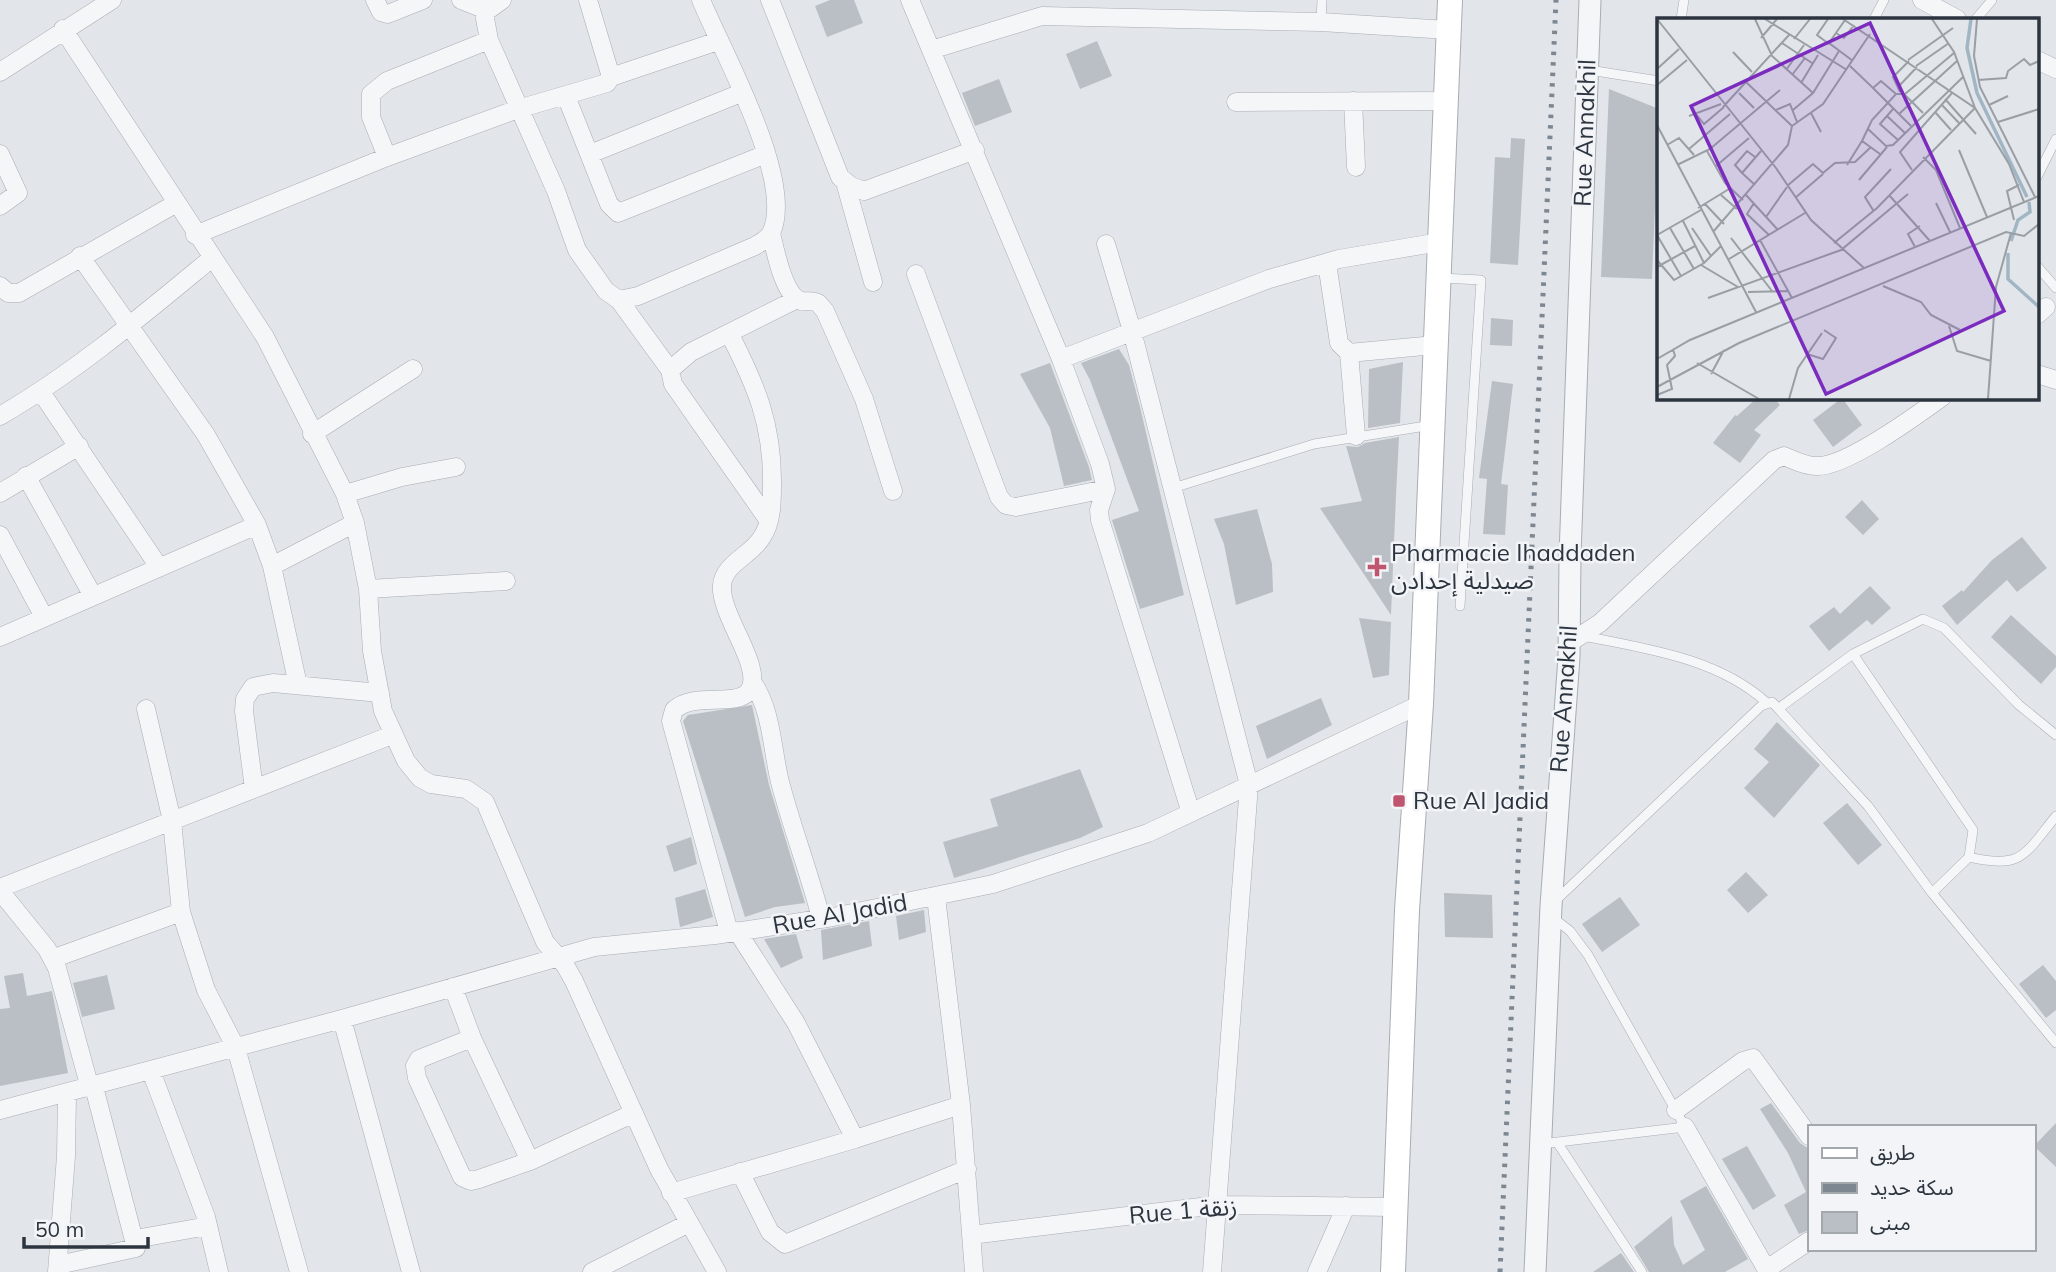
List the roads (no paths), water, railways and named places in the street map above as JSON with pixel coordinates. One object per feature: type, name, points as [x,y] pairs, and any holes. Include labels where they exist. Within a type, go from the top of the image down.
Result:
[{"type":"main road","points":[[1393,1272],[1407,910],[1421,704],[1450,0]]},
{"type":"street","points":[[0,72],[112,0]]},
{"type":"street","points":[[375,0],[381,12],[388,15],[424,0]]},
{"type":"street","points":[[461,0],[494,5],[484,18],[489,40],[556,191],[577,250],[606,291],[619,300],[670,370],[673,384],[769,521]]},
{"type":"street","points":[[588,0],[611,77]]},
{"type":"street","points":[[701,0],[766,154],[777,198],[771,233],[781,270],[792,295],[797,299],[818,303],[825,311],[864,399],[893,491]]},
{"type":"street","points":[[770,0],[840,177],[845,182],[864,191],[975,150]]},
{"type":"street","points":[[910,0],[1061,359],[1100,464],[1105,489],[1099,510],[1100,520],[1191,813]]},
{"type":"street","name":"Rue Annakhil","points":[[1535,1272],[1548,1143],[1550,911],[1576,639],[1590,0]]},
{"type":"street","points":[[1922,0],[1954,18]]},
{"type":"street","points":[[931,50],[1042,16],[1321,22],[1448,30]]},
{"type":"street","points":[[64,29],[195,235],[265,338],[345,494],[355,523],[368,589],[372,651],[392,735],[420,778],[442,788],[466,789],[485,802],[545,942],[574,981],[671,1193],[717,1272]]},
{"type":"street","points":[[387,157],[371,117],[371,94],[387,81],[489,40]]},
{"type":"street","points":[[195,235],[387,157],[518,109],[607,83],[611,77],[718,41]]},
{"type":"street","points":[[2038,60],[2056,69]]},
{"type":"street","points":[[590,154],[741,93]]},
{"type":"street","points":[[566,96],[609,204],[618,213],[766,154]]},
{"type":"street","points":[[1236,102],[1446,100]]},
{"type":"street","points":[[1353,101],[1356,167]]},
{"type":"street","points":[[0,154],[18,193],[15,198],[0,206]]},
{"type":"street","points":[[845,182],[873,282]]},
{"type":"street","points":[[4,294],[175,204]]},
{"type":"street","points":[[619,300],[638,296],[722,262],[755,246],[771,233]]},
{"type":"street","points":[[1061,359],[1269,279],[1327,263],[1440,242]]},
{"type":"street","points":[[1106,244],[1132,331],[1249,785],[1212,1272]]},
{"type":"street","points":[[80,256],[206,435],[257,525],[272,566],[298,685]]},
{"type":"street","points":[[0,416],[41,392],[130,326],[212,258]]},
{"type":"street","points":[[1327,263],[1339,343],[1349,353],[1356,436]]},
{"type":"street","points":[[916,274],[999,497],[1006,505],[1016,507],[1105,489]]},
{"type":"street","points":[[670,370],[691,352],[797,299]]},
{"type":"street","points":[[729,333],[751,376],[770,432],[772,502],[769,521],[759,543],[728,570],[722,584],[730,620],[750,663],[753,683],[763,702],[778,774],[804,852],[821,918]]},
{"type":"street","points":[[1349,353],[1435,345]]},
{"type":"street","points":[[312,434],[413,369]]},
{"type":"street","points":[[2038,374],[2056,380]]},
{"type":"street","points":[[41,392],[159,567]]},
{"type":"street","points":[[1576,639],[1654,574],[1774,460],[1784,456],[1815,466],[1833,463],[1882,437],[1939,399]]},
{"type":"street","points":[[0,493],[79,446]]},
{"type":"street","points":[[345,494],[402,477],[456,467]]},
{"type":"street","points":[[26,476],[93,596]]},
{"type":"street","points":[[272,566],[355,523]]},
{"type":"street","points":[[0,637],[257,525]]},
{"type":"street","points":[[0,535],[44,617]]},
{"type":"street","points":[[368,589],[506,581]]},
{"type":"street","points":[[254,789],[245,699],[249,691],[260,683],[380,693]]},
{"type":"street","points":[[753,683],[746,694],[736,699],[701,698],[685,702],[674,710],[671,721],[733,932],[796,1023],[855,1139]]},
{"type":"street","name":"Rue Al Jadid","points":[[0,1110],[92,1088],[618,943],[733,932],[821,918],[936,897],[1072,861],[1148,833],[1421,704]]},
{"type":"street","points":[[146,709],[172,821],[181,912],[206,990],[236,1048],[299,1272]]},
{"type":"street","points":[[67,1094],[66,1156],[57,1269],[134,1250],[135,1239],[61,979],[52,959],[0,890],[392,735]]},
{"type":"street","points":[[936,897],[961,1104],[974,1272]]},
{"type":"street","points":[[52,959],[181,912]]},
{"type":"street","points":[[453,987],[472,1038],[530,1161]]},
{"type":"street","points":[[342,1019],[411,1272]]},
{"type":"street","points":[[472,1038],[419,1059],[415,1066],[417,1078],[461,1177],[471,1181],[530,1161],[634,1113]]},
{"type":"street","points":[[1675,1110],[1744,1061],[1753,1058],[1808,1135]]},
{"type":"street","points":[[151,1071],[208,1226],[219,1272]]},
{"type":"street","points":[[671,1193],[855,1139],[961,1104]]},
{"type":"street","points":[[1685,1127],[1768,1271],[1808,1242]]},
{"type":"street","points":[[740,1172],[774,1237],[789,1244],[967,1169]]},
{"type":"street","name":"Rue 1 زنقة","points":[[971,1235],[1217,1205],[1396,1207]]},
{"type":"street","points":[[1317,1272],[1346,1206]]},
{"type":"street","points":[[592,1272],[689,1223]]},
{"type":"street","points":[[135,1239],[208,1226]]},
{"type":"lane","points":[[1321,22],[1322,0]]},
{"type":"lane","points":[[1681,18],[1684,0]]},
{"type":"lane","points":[[1875,18],[1884,0]]},
{"type":"lane","points":[[1977,18],[1992,0]]},
{"type":"lane","points":[[1587,69],[1657,81]]},
{"type":"lane","points":[[2038,175],[2056,139]]},
{"type":"lane","points":[[2038,266],[2056,288]]},
{"type":"lane","points":[[1438,278],[1481,280],[1460,606]]},
{"type":"lane","points":[[1172,488],[1290,450],[1356,436],[1432,425]]},
{"type":"lane","points":[[1779,708],[1853,654],[1919,620],[1933,621],[1944,628],[2019,705],[2056,735]]},
{"type":"lane","points":[[1576,639],[1679,658],[1718,670],[1746,684],[1766,702],[1779,708],[1868,806],[1932,894],[2056,1043]]},
{"type":"lane","points":[[1853,654],[1973,830],[1969,858],[1932,894]]},
{"type":"lane","points":[[1642,1272],[1548,1143],[1685,1127],[1584,949],[1550,911],[1766,702]]},
{"type":"lane","points":[[1969,858],[1998,864],[2012,862],[2027,851],[2056,816]]},
{"type":"railway","points":[[1500,1272],[1556,0]]},
{"type":"place","name":"Pharmacie Ihaddaden صيدلية إحدادن","points":[[1377,567]]},
{"type":"place","name":"Rue Al Jadid","points":[[1399,801]]}]
